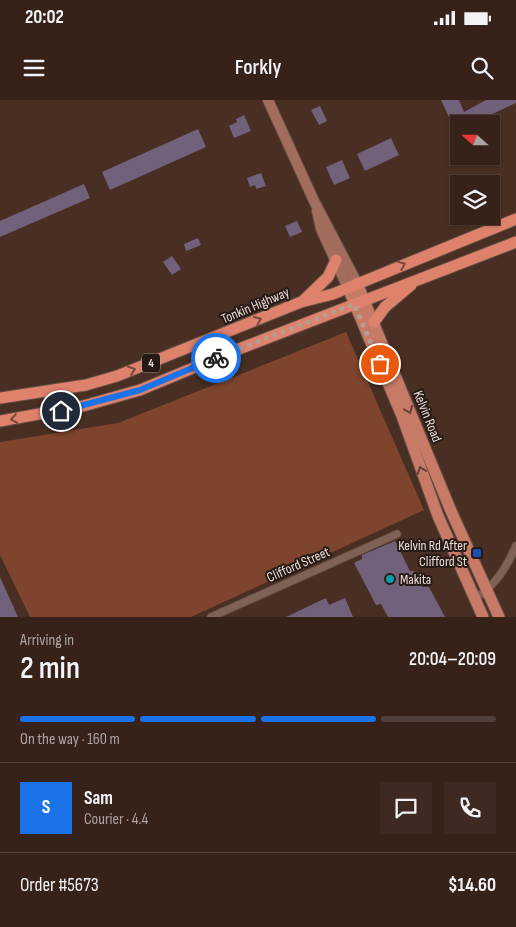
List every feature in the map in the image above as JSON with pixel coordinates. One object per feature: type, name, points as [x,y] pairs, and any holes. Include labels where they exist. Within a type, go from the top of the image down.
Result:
[{"type":"highway","name":"Tonkin Highway","points":[[0,398],[86,385],[117,376],[516,219]]},
{"type":"highway","name":"4","points":[[0,421],[76,407],[140,390],[354,304],[516,242]]},
{"type":"highway","points":[[301,302],[328,277],[336,260]]},
{"type":"highway","points":[[374,322],[385,307],[418,279]]},
{"type":"main road","name":"Kelvin Road","points":[[268,100],[352,285],[354,304],[402,416],[438,516],[483,617]]},
{"type":"main road","name":"Kelvin Road","points":[[314,201],[321,229],[336,260],[352,285],[365,300],[451,511],[499,617]]},
{"type":"street","name":"Clifford Street","points":[[210,617],[397,534]]},
{"type":"street","points":[[475,598],[487,591],[498,580],[516,546]]},
{"type":"shaded area","points":[[346,332],[424,510],[191,617],[30,617],[0,555],[0,442],[118,423]]},
{"type":"building","points":[[441,100],[459,100],[464,112],[486,100],[516,100],[516,103],[490,115],[450,115],[450,120]]},
{"type":"building","points":[[320,106],[327,121],[319,125],[311,110]]},
{"type":"building","points":[[244,115],[251,131],[234,138],[229,126],[237,122],[236,119]]},
{"type":"building","points":[[198,129],[206,147],[110,190],[102,172]]},
{"type":"building","points":[[391,138],[399,155],[365,171],[357,154]]},
{"type":"building","points":[[342,160],[350,178],[334,185],[326,167]]},
{"type":"building","points":[[261,173],[266,186],[256,189],[255,185],[250,187],[247,178]]},
{"type":"building","points":[[84,184],[90,198],[0,237],[0,221]]},
{"type":"building","points":[[297,221],[302,232],[290,237],[285,226]]},
{"type":"building","points":[[198,238],[201,245],[186,251],[184,244]]},
{"type":"building","points":[[172,256],[181,269],[172,275],[163,262]]},
{"type":"building","name":"Makita","points":[[395,541],[410,571],[414,571],[422,587],[429,587],[445,617],[388,617],[381,604],[376,605],[354,563],[362,559],[362,555]]},
{"type":"building","points":[[0,577],[18,617],[0,617]]},
{"type":"building","points":[[326,598],[329,605],[345,598],[353,617],[286,617]]},
{"type":"way so far","points":[[216,358],[354,304],[380,364]]},
{"type":"place","name":"Kelvin Rd After Clifford St","points":[[477,553]]},
{"type":"place","name":"Makita","points":[[390,579]]},
{"type":"route","points":[[61,411],[112,399],[140,390],[216,358]]}]
